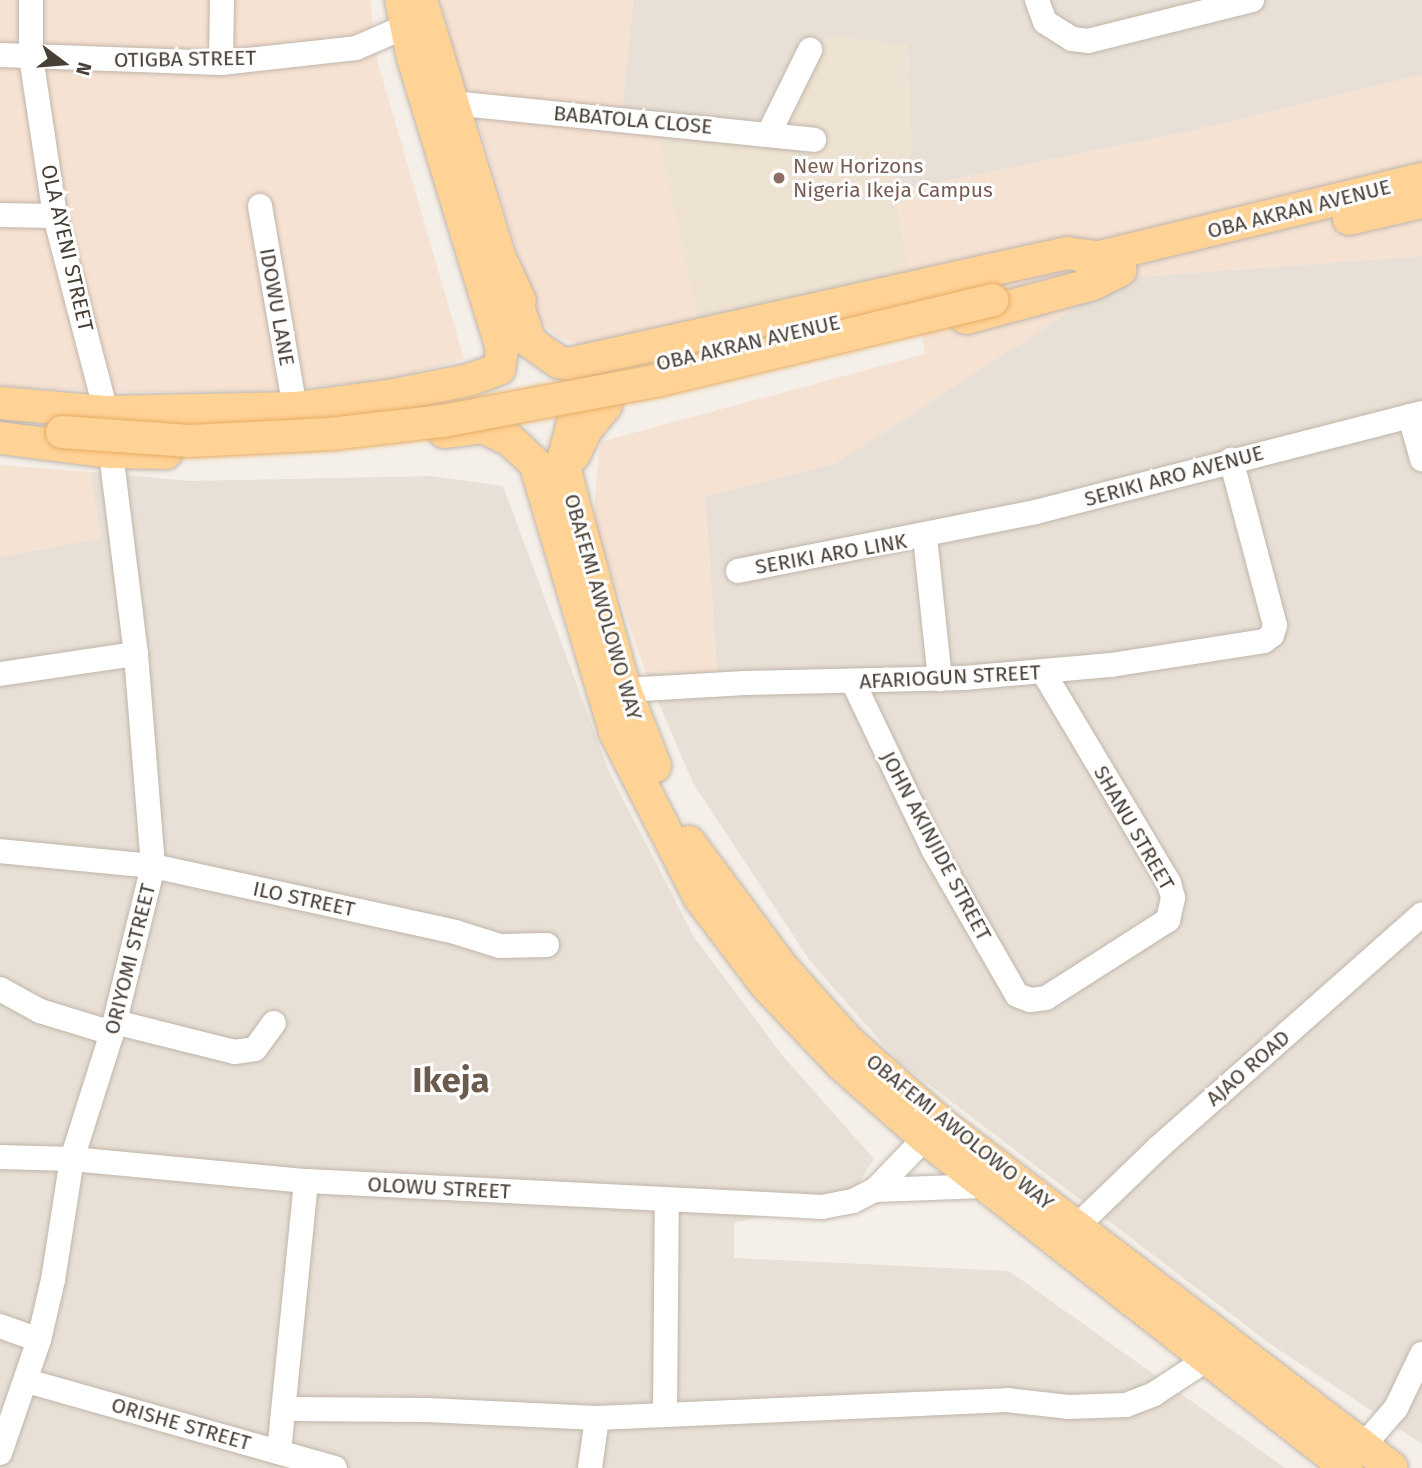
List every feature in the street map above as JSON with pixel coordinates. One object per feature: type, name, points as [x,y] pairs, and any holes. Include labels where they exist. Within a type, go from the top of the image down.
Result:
[{"type":"main road","points":[[414,10],[452,103],[493,289],[502,349],[499,369]]},
{"type":"main road","points":[[414,10],[413,58],[493,289],[530,342],[559,362]]},
{"type":"main road","name":"OBA AKRAN AVENUE","points":[[62,426],[190,442],[330,433],[443,421],[660,380],[1109,264],[1422,179]]},
{"type":"main road","name":"OBA AKRAN AVENUE","points":[[1109,264],[1422,202]]},
{"type":"main road","points":[[0,403],[106,412],[295,408],[389,396],[443,385],[499,369],[522,355],[535,354],[568,364],[625,353],[1068,253],[1109,264],[1093,284],[585,414],[564,434],[545,444],[524,446],[483,427],[293,447],[192,454],[111,452],[0,439]]},
{"type":"main road","points":[[493,289],[532,324],[544,339],[562,350],[583,356],[625,353]]},
{"type":"main road","points":[[443,385],[486,356],[493,289]]},
{"type":"main road","points":[[740,328],[730,340],[729,355],[735,367],[750,370]]},
{"type":"main road","name":"OBAFEMI AWOLOWO WAY","points":[[559,362],[576,383],[585,414],[564,461],[556,487],[615,732],[681,842],[781,966],[848,1041],[942,1124],[1077,1226],[1356,1457]]},
{"type":"main road","name":"OBAFEMI AWOLOWO WAY","points":[[499,369],[492,380],[487,407],[499,432],[535,463],[556,487],[700,898],[766,985],[842,1065],[925,1138],[1206,1360],[1356,1457],[1392,1468]]},
{"type":"main road","points":[[293,447],[308,440],[312,426],[308,416],[295,408]]},
{"type":"main road","points":[[0,412],[62,426]]},
{"type":"main road","points":[[0,429],[62,426]]},
{"type":"main road","points":[[453,430],[489,439],[523,468],[556,487]]},
{"type":"street","name":"OLA AYENI STREET","points":[[31,0],[31,57],[55,216],[106,412]]},
{"type":"street","points":[[221,63],[222,0]]},
{"type":"street","points":[[1037,0],[1045,22],[1072,39],[1088,41],[1248,0]]},
{"type":"street","name":"OTIGBA STREET","points":[[0,55],[221,63],[356,48],[414,10]]},
{"type":"street","points":[[769,133],[810,50]]},
{"type":"street","name":"BABATOLA CLOSE","points":[[452,103],[814,139]]},
{"type":"street","name":"IDOWU LANE","points":[[260,206],[295,408]]},
{"type":"street","points":[[0,215],[55,216]]},
{"type":"street","points":[[1416,415],[1422,459]]},
{"type":"street","name":"SERIKI ARO AVENUE","points":[[925,537],[1036,512],[1231,460],[1416,415]]},
{"type":"street","name":"ORIYOMI STREET","points":[[0,1453],[39,1340],[53,1280],[72,1159],[113,1027],[153,866],[136,654],[111,452]]},
{"type":"street","name":"AFARIOGUN STREET","points":[[625,690],[745,683],[940,679],[1042,672],[1111,665],[1264,641],[1272,635],[1275,625],[1231,460]]},
{"type":"street","points":[[925,537],[940,679]]},
{"type":"street","name":"SERIKI ARO LINK","points":[[738,571],[925,537]]},
{"type":"street","points":[[0,674],[136,654]]},
{"type":"street","name":"SHANU STREET","points":[[1030,1000],[1046,998],[1168,920],[1173,898],[1169,883],[1042,672]]},
{"type":"street","name":"JOHN AKINJIDE STREET","points":[[853,682],[933,849],[1017,995],[1030,1000]]},
{"type":"street","name":"ILO STREET","points":[[0,851],[153,866],[455,932],[500,946],[547,945]]},
{"type":"street","name":"AJAO ROAD","points":[[1077,1226],[1159,1147],[1422,914]]},
{"type":"street","points":[[0,989],[40,1010],[234,1052],[255,1049],[274,1023]]},
{"type":"street","name":"OLOWU STREET","points":[[0,1157],[72,1159],[306,1181],[822,1207],[853,1201],[875,1190],[925,1138]]},
{"type":"street","points":[[279,1452],[286,1409],[306,1181]]},
{"type":"street","name":"OLOWU STREET","points":[[875,1190],[985,1186]]},
{"type":"street","points":[[665,1414],[667,1201]]},
{"type":"street","points":[[0,1326],[39,1340]]},
{"type":"street","points":[[1356,1457],[1396,1408],[1422,1354]]},
{"type":"street","points":[[286,1409],[427,1410],[597,1418],[1007,1400],[1068,1407],[1126,1405],[1154,1394],[1206,1360]]},
{"type":"street","name":"ORISHE STREET","points":[[27,1381],[335,1468]]},
{"type":"street","points":[[590,1468],[597,1418]]},
{"type":"shaded area","points":[[0,0],[370,0],[377,60],[464,359],[384,381],[253,391],[140,392],[0,387]]},
{"type":"shaded area","points":[[441,0],[633,0],[620,131],[657,135],[698,320],[584,346],[556,336],[538,318],[476,114],[463,96]]},
{"type":"shaded area","points":[[633,0],[1422,0],[1422,75],[1182,133],[895,191],[889,162],[911,164],[908,45],[787,124],[826,128],[823,141],[807,155],[620,131]]},
{"type":"shaded area","name":"New Horizons Nigeria Ikeja Campus","points":[[826,35],[908,45],[912,164],[889,162],[910,272],[698,320],[657,135],[807,154],[823,141],[825,128],[787,123]]},
{"type":"shaded area","points":[[1422,75],[1422,256],[1121,278],[836,463],[705,496],[717,672],[646,673],[593,519],[600,442],[925,354],[895,191],[1182,133]]},
{"type":"shaded area","points":[[1422,256],[1422,1444],[1269,1343],[898,1061],[810,961],[693,783],[646,673],[717,672],[705,496],[836,463],[1121,278]]},
{"type":"shaded area","points":[[0,465],[90,472],[101,538],[0,557]]},
{"type":"shaded area","points":[[90,472],[190,481],[430,476],[503,486],[610,774],[694,937],[782,1055],[874,1159],[848,1199],[734,1223],[734,1258],[1009,1271],[1285,1468],[0,1468],[0,557],[101,538]]},
{"type":"place","name":"New Horizons Nigeria Ikeja Campus","points":[[779,178]]},
{"type":"district","name":"Ikeja","points":[[451,1080]]}]
